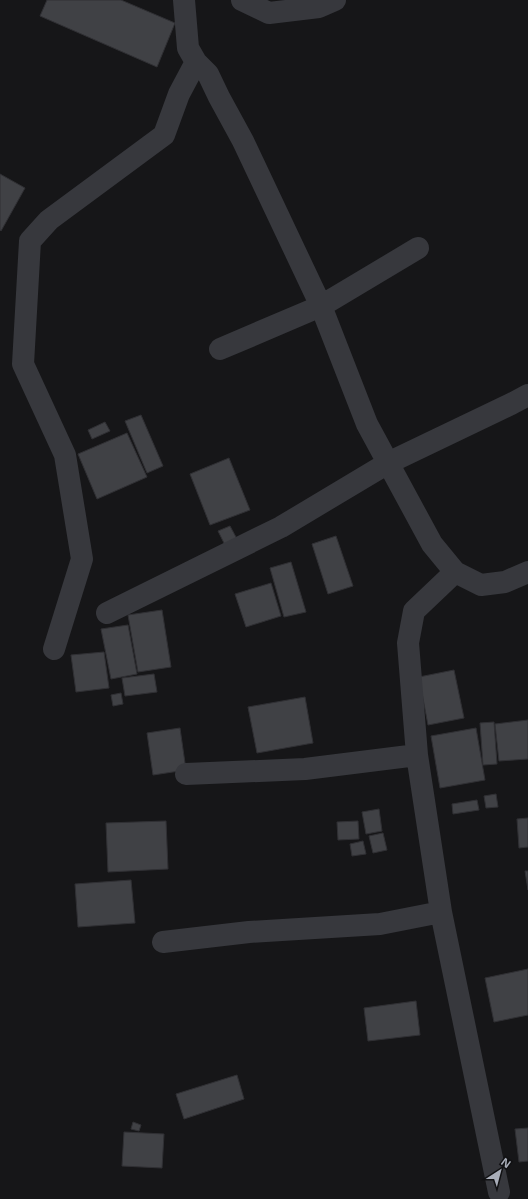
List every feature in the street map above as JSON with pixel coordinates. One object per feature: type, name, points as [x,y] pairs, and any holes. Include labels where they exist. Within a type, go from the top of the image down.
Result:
[{"type":"street","points":[[184,0],[188,48],[196,62],[208,74],[219,98],[244,141],[321,306],[367,424],[432,544],[455,572],[481,585],[505,582],[528,572]]},
{"type":"street","points":[[242,0],[269,13],[319,7],[335,0]]},
{"type":"street","points":[[54,649],[82,559],[65,455],[23,364],[30,241],[49,220],[164,135],[179,94],[196,62]]},
{"type":"street","points":[[220,349],[321,306],[418,248]]},
{"type":"street","points":[[107,613],[281,527],[388,463],[512,404],[528,394]]},
{"type":"street","points":[[455,572],[414,611],[408,642],[417,755],[441,912],[499,1192]]},
{"type":"street","points":[[186,774],[305,769],[417,755]]},
{"type":"street","points":[[163,942],[248,932],[380,924],[441,912]]},
{"type":"building","points":[[47,0],[121,0],[175,23],[157,67],[40,16]]},
{"type":"building","points":[[0,174],[25,188],[1,231],[0,230]]},
{"type":"building","points":[[141,415],[163,466],[147,473],[125,421]]},
{"type":"building","points":[[105,422],[110,431],[92,439],[88,430]]},
{"type":"building","points":[[127,433],[147,477],[97,499],[78,454]]},
{"type":"building","points":[[229,458],[250,510],[210,525],[190,474]]},
{"type":"building","points":[[230,526],[237,539],[225,545],[218,531]]},
{"type":"building","points":[[336,536],[353,586],[328,594],[312,544]]},
{"type":"building","points":[[291,562],[306,612],[284,617],[270,568]]},
{"type":"building","points":[[271,583],[281,616],[246,627],[235,594]]},
{"type":"building","points":[[162,610],[171,667],[138,672],[128,615]]},
{"type":"building","points":[[128,625],[137,674],[111,679],[101,629]]},
{"type":"building","points":[[104,652],[109,688],[76,692],[71,655]]},
{"type":"building","points":[[454,670],[464,718],[428,725],[419,677]]},
{"type":"building","points":[[154,674],[157,692],[125,696],[122,678]]},
{"type":"building","points":[[121,693],[123,704],[113,706],[111,695]]},
{"type":"building","points":[[305,697],[313,743],[257,753],[248,707]]},
{"type":"building","points":[[528,720],[528,759],[499,761],[495,724]]},
{"type":"building","points":[[494,722],[497,764],[483,765],[480,723]]},
{"type":"building","points":[[180,728],[186,770],[153,775],[147,733]]},
{"type":"building","points":[[476,728],[485,780],[440,788],[431,736]]},
{"type":"building","points":[[496,794],[498,807],[486,808],[484,796]]},
{"type":"building","points":[[477,800],[479,810],[453,814],[452,804]]},
{"type":"building","points":[[379,809],[382,831],[366,834],[362,812]]},
{"type":"building","points":[[528,818],[528,847],[519,848],[517,819]]},
{"type":"building","points":[[166,821],[168,869],[108,872],[106,823]]},
{"type":"building","points":[[358,821],[359,839],[338,840],[337,822]]},
{"type":"building","points":[[383,833],[387,850],[373,853],[369,836]]},
{"type":"building","points":[[363,841],[366,854],[352,856],[350,844]]},
{"type":"building","points":[[525,871],[528,871],[528,890]]},
{"type":"building","points":[[131,880],[135,923],[78,927],[75,884]]},
{"type":"building","points":[[528,969],[528,1015],[494,1022],[485,978]]},
{"type":"building","points":[[416,1001],[420,1035],[368,1041],[364,1008]]},
{"type":"building","points":[[237,1075],[244,1099],[184,1119],[176,1094]]},
{"type":"building","points":[[133,1122],[141,1125],[139,1131],[131,1129]]},
{"type":"building","points":[[528,1128],[528,1161],[519,1162],[515,1129]]},
{"type":"building","points":[[124,1132],[164,1134],[162,1168],[122,1166]]}]
